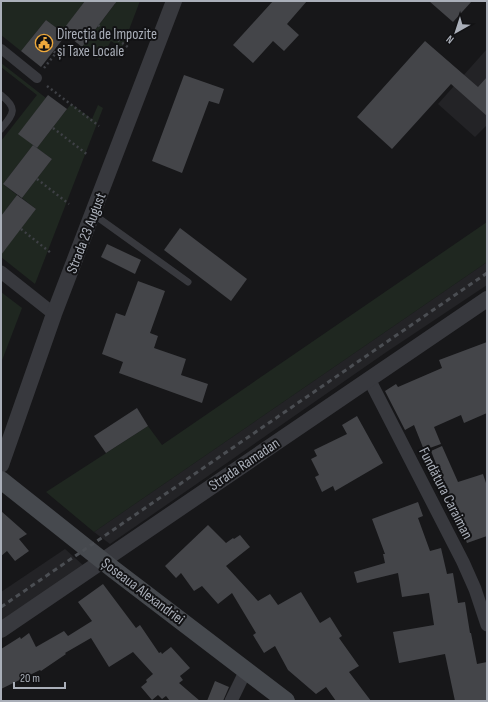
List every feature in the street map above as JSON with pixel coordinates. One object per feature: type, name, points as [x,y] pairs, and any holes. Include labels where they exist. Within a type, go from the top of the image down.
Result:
[{"type":"main road","name":"Șoseaua Alexandriei","points":[[1,480],[103,561],[286,701]]},
{"type":"street","name":"Strada 23 August","points":[[1,465],[54,314],[174,1]]},
{"type":"street","points":[[1,49],[37,78]]},
{"type":"street","points":[[1,272],[54,314]]},
{"type":"street","name":"Strada Ramadan","points":[[1,630],[487,299]]},
{"type":"street","name":"Fundătura Caraiman","points":[[369,379],[463,562],[475,590],[487,625]]},
{"type":"street","points":[[230,701],[246,670]]},
{"type":"lane","points":[[1,95],[10,102],[12,111],[10,118],[1,129]]},
{"type":"lane","points":[[93,214],[188,282]]},
{"type":"path","points":[[98,25],[129,48]]},
{"type":"path","points":[[53,51],[56,53],[37,78],[99,126]]},
{"type":"path","points":[[53,128],[88,155]]},
{"type":"path","points":[[37,179],[69,204]]},
{"type":"path","points":[[21,229],[51,253]]},
{"type":"shaded area","points":[[1,1],[85,1],[62,32],[46,20],[21,51],[1,35]]},
{"type":"shaded area","points":[[111,1],[140,1],[122,48],[111,41],[100,60],[82,47],[115,4]]},
{"type":"shaded area","points":[[487,49],[487,125],[475,137],[438,104]]},
{"type":"shaded area","points":[[1,63],[46,98],[19,133],[33,145],[3,184],[17,195],[1,216],[1,141],[37,95],[1,67]]},
{"type":"shaded area","points":[[71,104],[92,119],[98,105],[103,108],[35,284],[1,257],[1,244],[6,248],[36,209],[22,198],[52,159],[37,148]]},
{"type":"shaded area","points":[[487,222],[487,262],[94,532],[46,492],[148,426],[162,445]]},
{"type":"shaded area","points":[[487,262],[487,285],[385,353],[110,544],[94,532]]},
{"type":"shaded area","points":[[1,292],[22,308],[1,363]]},
{"type":"shaded area","points":[[65,549],[84,566],[1,622],[1,592]]},
{"type":"building","points":[[85,1],[117,1],[82,47],[62,31]]},
{"type":"building","points":[[273,1],[307,1],[287,24],[299,35],[284,51],[273,41],[253,63],[233,45]]},
{"type":"building","points":[[429,1],[472,1],[453,22]]},
{"type":"building","name":"Direcția de Impozite și Taxe Locale","points":[[46,20],[66,35],[41,67],[21,51]]},
{"type":"building","points":[[425,41],[478,87],[487,77],[487,116],[451,84],[392,149],[357,117]]},
{"type":"building","points":[[184,75],[224,89],[219,104],[209,101],[182,173],[152,161]]},
{"type":"building","points":[[48,95],[67,109],[37,148],[18,134]]},
{"type":"building","points":[[33,145],[52,159],[22,198],[3,184]]},
{"type":"building","points":[[17,195],[36,209],[1,255],[1,216]]},
{"type":"building","points":[[180,228],[247,279],[231,301],[164,250]]},
{"type":"building","points":[[107,244],[141,260],[135,274],[101,257]]},
{"type":"building","points":[[138,281],[165,291],[150,333],[158,336],[154,348],[186,359],[181,375],[208,384],[202,403],[119,373],[123,362],[102,354],[116,313],[125,316]]},
{"type":"building","points":[[487,342],[487,413],[464,423],[461,415],[434,427],[441,444],[424,450],[414,425],[405,430],[385,391],[396,384],[398,387],[442,368],[439,360]]},
{"type":"building","points":[[137,408],[148,426],[106,453],[94,436]]},
{"type":"building","points":[[357,416],[383,463],[335,491],[333,486],[322,492],[315,477],[319,475],[311,459],[317,456],[314,450],[347,434],[342,425]]},
{"type":"building","points":[[442,446],[458,482],[483,474],[487,486],[487,536],[467,543],[431,451]]},
{"type":"building","points":[[418,502],[423,516],[418,518],[430,551],[441,548],[447,574],[453,573],[458,603],[465,602],[477,664],[487,662],[487,700],[455,701],[445,654],[399,663],[393,632],[434,625],[429,593],[402,597],[398,573],[357,583],[354,572],[385,563],[383,554],[385,554],[372,519]]},
{"type":"building","points":[[1,511],[27,534],[19,539],[29,551],[15,561],[7,551],[1,556]]},
{"type":"building","points":[[208,525],[226,543],[240,535],[250,547],[226,566],[258,601],[270,594],[278,605],[301,592],[320,623],[330,617],[342,636],[339,638],[359,666],[349,672],[371,701],[336,701],[326,687],[316,694],[288,670],[275,646],[264,653],[253,635],[256,633],[232,593],[218,604],[202,586],[194,591],[181,573],[176,578],[165,566]]},
{"type":"building","points":[[103,584],[136,628],[140,625],[159,653],[161,652],[162,654],[171,647],[190,668],[180,676],[183,680],[179,683],[200,701],[170,701],[166,696],[162,699],[158,695],[152,700],[141,687],[153,674],[133,652],[109,667],[91,638],[65,653],[66,654],[41,671],[40,670],[1,689],[1,649],[20,637],[21,639],[29,633],[36,647],[64,631],[68,636],[92,621],[78,602]]},
{"type":"building","points":[[215,681],[229,687],[223,701],[207,701]]},
{"type":"railway","points":[[1,607],[487,273]]},
{"type":"place","name":"Direcția de Impozite și Taxe Locale","points":[[44,43]]}]
